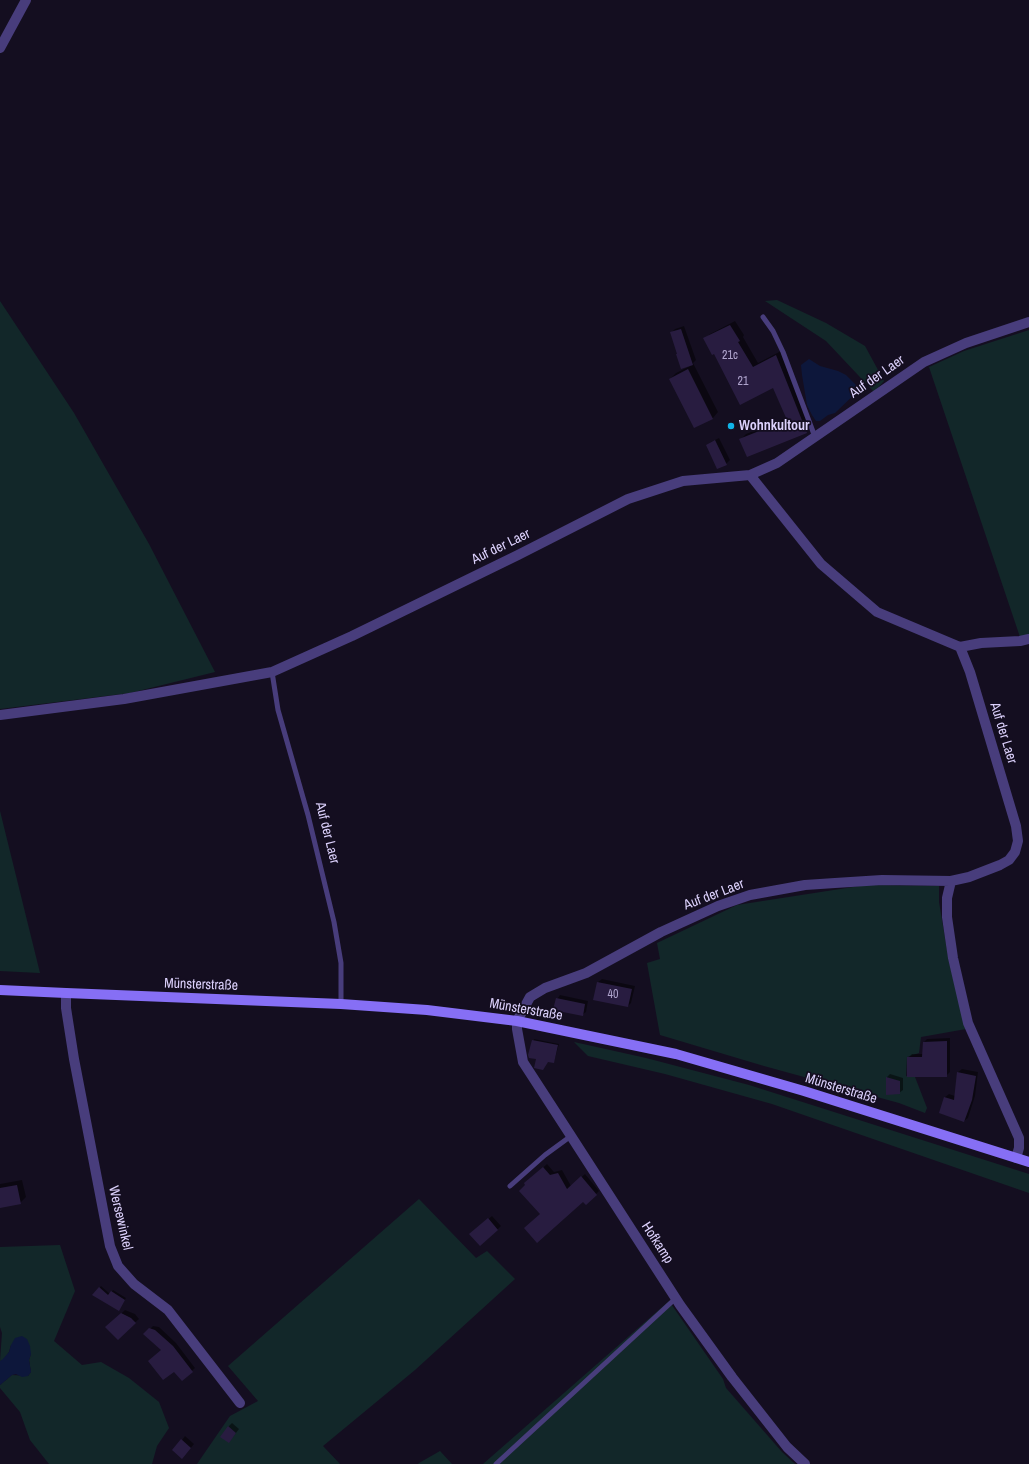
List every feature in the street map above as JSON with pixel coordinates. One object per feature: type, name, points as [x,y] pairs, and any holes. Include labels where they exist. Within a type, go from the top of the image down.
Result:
[{"type":"main road","name":"Münsterstraße","points":[[0,990],[66,994],[342,1004],[427,1010],[517,1020],[676,1054],[804,1091],[1029,1162]]},
{"type":"street","points":[[0,48],[26,0]]},
{"type":"street","name":"Auf der Laer","points":[[0,715],[124,699],[272,672],[352,636],[504,562],[628,499],[683,481],[750,475],[777,463],[924,362],[966,343],[1029,322]]},
{"type":"street","points":[[750,475],[821,564],[877,612],[960,647],[1029,639]]},
{"type":"street","name":"Auf der Laer","points":[[517,1020],[530,997],[545,988],[586,973],[662,932],[718,906],[750,895],[805,885],[851,882],[882,880],[951,882],[969,877],[1009,860],[1015,852],[1018,841],[1011,806],[970,672],[960,647]]},
{"type":"street","points":[[951,882],[947,898],[947,916],[953,958],[968,1023],[1019,1138],[1019,1148],[1016,1158]]},
{"type":"street","name":"Wersewinkel","points":[[66,994],[66,1008],[74,1059],[110,1246],[118,1266],[134,1284],[168,1310],[240,1402]]},
{"type":"street","name":"Hofkamp","points":[[517,1020],[517,1029],[523,1062],[676,1298],[732,1378],[787,1447],[805,1464]]},
{"type":"lane","points":[[763,317],[773,331],[783,352],[815,437]]},
{"type":"lane","name":"Auf der Laer","points":[[272,672],[278,710],[308,815],[334,922],[341,963],[342,1004]]},
{"type":"lane","points":[[510,1186],[545,1155],[571,1136]]},
{"type":"lane","points":[[496,1464],[676,1298]]},
{"type":"green space","points":[[777,300],[826,323],[865,346],[884,381],[874,392],[826,341],[765,301]]},
{"type":"green space","points":[[0,301],[74,413],[149,544],[215,672],[130,693],[0,709]]},
{"type":"green space","points":[[1029,330],[1029,634],[1020,637],[929,367],[964,351]]},
{"type":"green space","points":[[0,811],[40,973],[0,971]]},
{"type":"green space","points":[[866,885],[939,886],[939,902],[949,962],[966,1029],[921,1037],[919,1053],[907,1057],[906,1076],[915,1077],[927,1108],[925,1113],[899,1103],[764,1066],[660,1035],[647,963],[660,959],[657,943],[737,905]]},
{"type":"green space","points":[[574,1042],[646,1058],[749,1085],[1029,1174],[1029,1193],[772,1104],[665,1074],[588,1056]]},
{"type":"green space","points":[[419,1199],[476,1258],[487,1251],[515,1279],[415,1370],[323,1446],[340,1464],[197,1464],[230,1416],[258,1401],[228,1366]]},
{"type":"green space","points":[[60,1245],[75,1291],[54,1341],[82,1365],[101,1362],[129,1378],[159,1402],[169,1428],[157,1446],[152,1464],[49,1464],[30,1440],[20,1412],[0,1388],[0,1385],[12,1375],[28,1376],[31,1372],[29,1360],[31,1354],[11,1345],[9,1352],[3,1360],[0,1361],[2,1333],[0,1327],[0,1247]]},
{"type":"green space","points":[[669,1301],[723,1379],[726,1388],[782,1452],[795,1464],[483,1464]]},
{"type":"green space","points":[[440,1451],[452,1464],[418,1464],[419,1463]]},
{"type":"water","points":[[809,359],[820,366],[846,375],[860,389],[835,413],[828,415],[820,421],[816,421],[807,405],[801,365]]},
{"type":"water","points":[[22,1336],[27,1339],[30,1346],[31,1354],[29,1360],[31,1372],[28,1376],[22,1377],[16,1374],[12,1375],[0,1385],[0,1361],[9,1352],[15,1338]]},
{"type":"building","points":[[730,325],[753,367],[776,355],[807,433],[747,457],[739,439],[787,420],[773,388],[740,405],[714,354],[712,355],[703,338]]},
{"type":"building","points":[[681,329],[693,365],[681,369],[670,332]]},
{"type":"building","points":[[688,369],[713,419],[694,428],[669,379]]},
{"type":"building","points":[[715,440],[727,465],[717,469],[706,445]]},
{"type":"building","points":[[597,982],[632,989],[628,1007],[593,1000]]},
{"type":"building","points":[[556,998],[585,1004],[583,1016],[553,1010]]},
{"type":"building","points":[[532,1040],[558,1045],[554,1063],[548,1062],[543,1070],[534,1068],[536,1059],[529,1058],[528,1055]]},
{"type":"building","points":[[947,1041],[947,1077],[907,1077],[907,1057],[922,1057],[923,1042]]},
{"type":"building","points":[[957,1072],[976,1076],[972,1100],[964,1122],[939,1113],[944,1097],[954,1100]]},
{"type":"building","points":[[886,1077],[900,1081],[900,1094],[886,1095]]},
{"type":"building","points":[[543,1167],[550,1175],[558,1173],[567,1189],[581,1176],[597,1195],[586,1205],[583,1202],[537,1243],[524,1228],[540,1214],[519,1191],[525,1185],[524,1183]]},
{"type":"building","points":[[17,1185],[21,1204],[0,1208],[0,1188]]},
{"type":"building","points":[[488,1218],[498,1230],[480,1246],[469,1234]]},
{"type":"building","points":[[99,1287],[108,1295],[111,1291],[125,1300],[119,1311],[92,1295]]},
{"type":"building","points":[[121,1313],[131,1318],[136,1323],[118,1340],[105,1327]]},
{"type":"building","points":[[149,1328],[155,1330],[173,1346],[193,1372],[182,1381],[174,1372],[163,1380],[148,1361],[161,1350],[143,1334]]},
{"type":"building","points":[[228,1426],[236,1433],[229,1443],[220,1437]]},
{"type":"building","points":[[181,1439],[191,1448],[182,1459],[172,1450]]},
{"type":"place","name":"Wohnkultour","points":[[731,426]]}]
